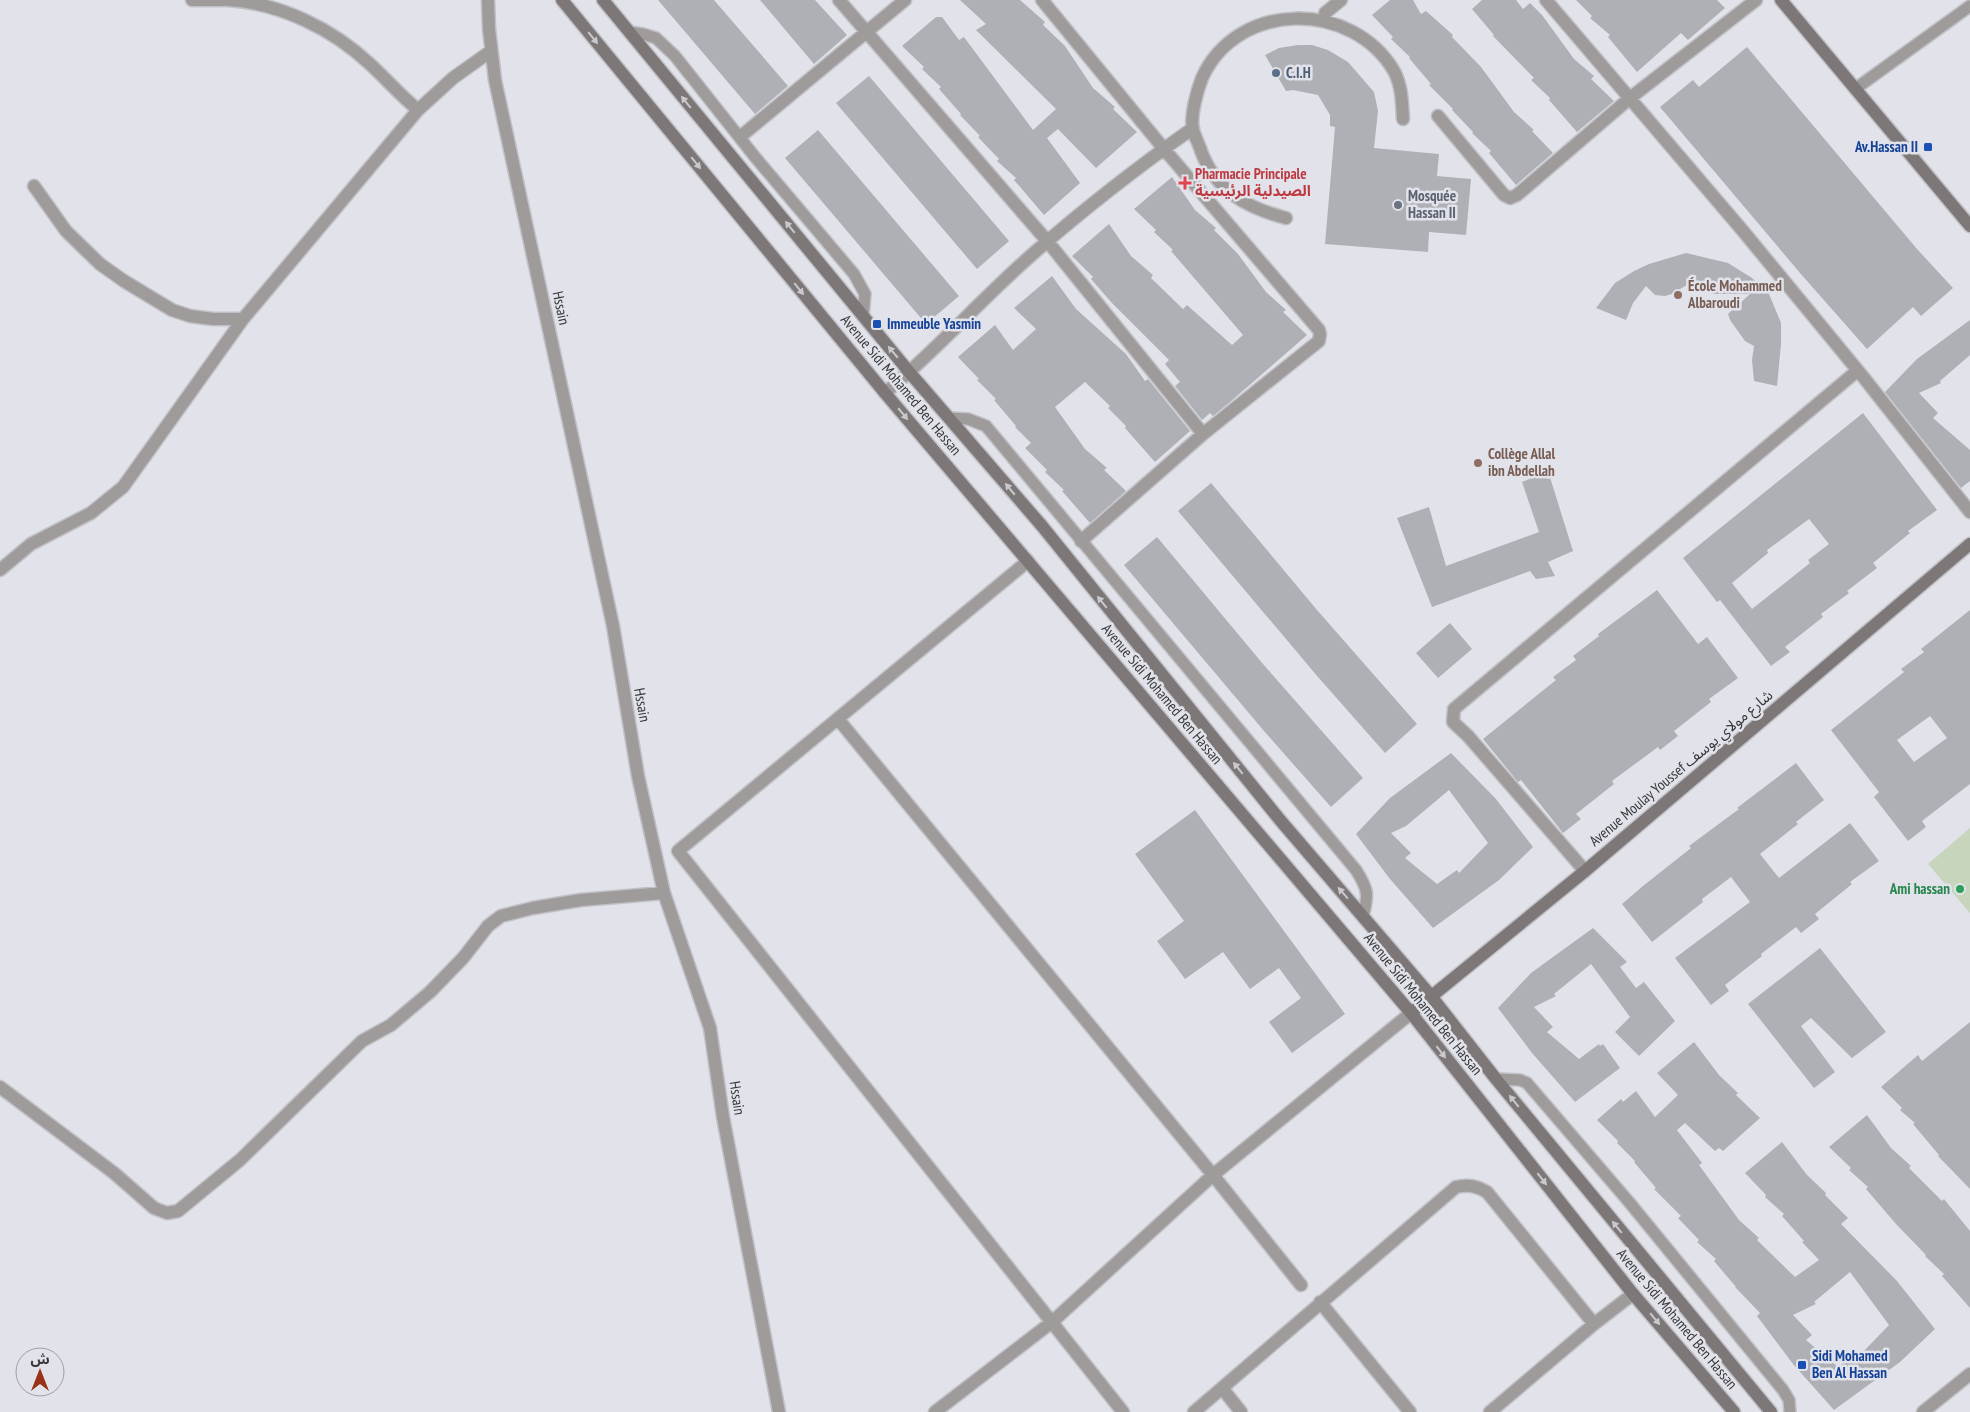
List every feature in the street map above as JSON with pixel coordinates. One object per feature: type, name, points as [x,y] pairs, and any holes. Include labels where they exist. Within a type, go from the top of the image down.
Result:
[{"type":"street","points":[[192,0],[223,0]]},
{"type":"street","points":[[228,0],[242,1],[284,11],[322,30],[349,46],[418,110]]},
{"type":"street","name":"Hssain","points":[[488,0],[491,51],[506,131],[613,626],[638,776],[664,893],[710,1028],[723,1117],[779,1412]]},
{"type":"street","name":"Avenue Sidi Mohamed Ben Hassan","points":[[562,0],[886,393],[1411,1014],[1633,1294],[1734,1412]]},
{"type":"street","name":"Avenue Sidi Mohamed Ben Hassan","points":[[603,0],[863,316],[1042,526],[1280,820],[1431,996],[1496,1079],[1772,1412]]},
{"type":"street","points":[[839,0],[1048,242],[1203,434]]},
{"type":"street","points":[[740,137],[906,0]]},
{"type":"street","points":[[1042,0],[1164,148],[1303,311],[1320,334],[1319,341],[1203,434],[1081,541]]},
{"type":"street","points":[[1325,13],[1341,0]]},
{"type":"street","points":[[1546,0],[1743,231],[1970,512]]},
{"type":"street","points":[[1438,116],[1504,195],[1510,198],[1517,195],[1630,98],[1756,0]]},
{"type":"street","points":[[1781,0],[1970,226]]},
{"type":"street","points":[[1286,218],[1254,208],[1239,200],[1220,183],[1206,162],[1193,128],[1196,92],[1208,63],[1232,34],[1262,17],[1295,11],[1325,13],[1348,21],[1367,35],[1383,52],[1395,73],[1402,96],[1403,119]]},
{"type":"street","points":[[0,570],[30,544],[91,513],[123,488],[243,319],[418,110],[453,78],[491,51]]},
{"type":"street","points":[[886,393],[1034,253],[1164,148],[1193,128]]},
{"type":"street","points":[[34,186],[66,231],[100,264],[124,281],[172,310],[190,316],[213,319],[243,319]]},
{"type":"street","points":[[1585,871],[1468,736],[1453,722],[1454,709],[1857,371]]},
{"type":"street","name":"Avenue Moulay Youssef شارع مولاي يوسف","points":[[1411,1014],[1585,871],[1970,544]]},
{"type":"street","points":[[1028,561],[678,851],[1123,1412]]},
{"type":"street","points":[[838,719],[1302,1285]]},
{"type":"street","points":[[0,1087],[114,1173],[154,1208],[167,1213],[178,1211],[240,1160],[362,1041],[391,1025],[430,992],[464,958],[488,926],[501,916],[533,908],[581,900],[664,893]]},
{"type":"street","points":[[935,1412],[1052,1322],[1213,1175],[1411,1014]]},
{"type":"street","points":[[1194,1412],[1456,1186],[1478,1187],[1487,1192],[1594,1324]]},
{"type":"street","points":[[1490,1412],[1594,1324],[1633,1294]]},
{"type":"street","points":[[1320,1302],[1410,1412]]},
{"type":"street","points":[[1923,1412],[1970,1374]]},
{"type":"street","points":[[1222,1388],[1241,1412]]},
{"type":"lane","points":[[1855,89],[1970,6]]},
{"type":"lane","points":[[629,32],[656,38],[675,56],[854,274],[865,294],[863,316]]},
{"type":"lane","points":[[950,418],[968,419],[986,426],[1356,870],[1368,892],[1363,916]]},
{"type":"lane","points":[[1496,1079],[1520,1080],[1527,1083],[1629,1202],[1783,1390],[1789,1400],[1790,1412]]},
{"type":"green space","name":"Ami hassan","points":[[1970,828],[1970,913],[1928,864]]},
{"type":"building","points":[[658,0],[714,0],[788,86],[755,114]]},
{"type":"building","points":[[760,0],[815,0],[847,35],[814,64]]},
{"type":"building","points":[[960,0],[1020,0],[1045,22],[1043,25],[1065,46],[1093,88],[1115,107],[1113,109],[1137,132],[1096,168],[1058,129],[1047,138],[1080,183],[1044,215],[1014,180],[1016,178],[997,161],[999,159],[978,137],[980,136],[939,89],[941,87],[902,46],[936,17],[942,17],[959,40],[964,37],[1033,130],[1056,109],[976,30],[986,24]]},
{"type":"building","points":[[1390,0],[1413,0],[1421,14],[1426,11],[1453,35],[1452,37],[1481,67],[1514,112],[1534,130],[1532,131],[1553,153],[1516,185],[1489,153],[1491,151],[1472,133],[1453,109],[1429,85],[1431,84],[1410,57],[1391,39],[1393,37],[1372,15]]},
{"type":"building","points":[[1482,0],[1516,0],[1523,9],[1530,3],[1542,15],[1574,59],[1594,76],[1591,79],[1614,101],[1577,132],[1549,100],[1550,98],[1531,80],[1534,78],[1493,36],[1472,9]]},
{"type":"building","points":[[1576,0],[1717,0],[1725,8],[1688,40],[1681,33],[1637,72],[1608,37],[1610,35],[1590,18],[1592,16]]},
{"type":"building","name":"Mosquée Hassan II","points":[[1312,45],[1328,50],[1348,62],[1374,92],[1378,111],[1374,148],[1439,154],[1437,176],[1471,179],[1466,235],[1429,232],[1428,252],[1325,244],[1335,127],[1330,126],[1330,115],[1318,95],[1293,90],[1286,91],[1265,55],[1279,48]]},
{"type":"building","points":[[1747,47],[1917,249],[1953,288],[1921,316],[1913,307],[1867,349],[1800,273],[1660,107],[1693,80],[1699,87]]},
{"type":"building","points":[[869,76],[1009,241],[977,269],[836,103]]},
{"type":"building","points":[[818,130],[959,296],[926,324],[785,158]]},
{"type":"building","points":[[1172,177],[1195,210],[1216,228],[1214,230],[1238,254],[1266,292],[1286,310],[1283,312],[1307,335],[1213,416],[1210,413],[1202,420],[1175,386],[1180,382],[1165,364],[1169,360],[1112,303],[1091,279],[1093,277],[1072,256],[1109,224],[1131,256],[1153,275],[1151,278],[1183,309],[1187,305],[1232,345],[1243,335],[1171,251],[1173,250],[1154,232],[1156,230],[1134,209]]},
{"type":"building","points":[[1686,253],[1728,263],[1752,278],[1769,294],[1781,323],[1777,386],[1754,381],[1752,360],[1754,346],[1745,341],[1730,320],[1728,314],[1750,294],[1715,294],[1707,292],[1703,287],[1690,283],[1665,296],[1655,295],[1646,286],[1633,303],[1626,320],[1596,308],[1615,283],[1634,271],[1649,264]]},
{"type":"building","points":[[1052,276],[1076,309],[1126,354],[1145,381],[1148,379],[1190,431],[1155,462],[1125,428],[1126,426],[1108,408],[1110,406],[1085,382],[1055,407],[1085,449],[1107,468],[1104,470],[1126,491],[1090,523],[1062,491],[1064,490],[1045,472],[1047,470],[1025,448],[1031,443],[1015,427],[994,400],[996,399],[958,357],[995,325],[1013,350],[1036,329],[1014,308]]},
{"type":"building","points":[[1970,320],[1970,355],[1940,381],[1941,383],[1919,393],[1938,413],[1933,418],[1970,450],[1970,481],[1961,488],[1885,392],[1917,359]]},
{"type":"building","points":[[1863,413],[1937,510],[1908,531],[1910,533],[1873,563],[1877,568],[1847,591],[1849,593],[1821,614],[1823,617],[1785,647],[1790,652],[1771,666],[1720,600],[1717,602],[1683,558]],"holes":[[[1809,519],[1829,544],[1808,560],[1810,563],[1752,609],[1732,583],[1768,553],[1767,550]]]},
{"type":"building","points":[[1548,471],[1573,551],[1548,562],[1555,576],[1536,579],[1530,571],[1432,607],[1397,518],[1429,507],[1446,566],[1539,532],[1522,482]]},
{"type":"building","points":[[1211,483],[1317,610],[1417,724],[1385,753],[1318,677],[1178,511]]},
{"type":"building","points":[[1157,537],[1263,664],[1363,778],[1331,807],[1264,731],[1124,565]]},
{"type":"building","points":[[1657,590],[1698,644],[1707,637],[1738,678],[1709,699],[1711,702],[1674,731],[1678,736],[1660,750],[1658,747],[1612,781],[1614,784],[1576,814],[1581,819],[1563,833],[1521,780],[1518,782],[1483,739],[1556,680],[1553,677],[1576,660],[1573,656],[1599,636],[1598,634]]},
{"type":"building","points":[[1970,610],[1970,784],[1922,821],[1926,827],[1908,841],[1874,797],[1879,792],[1831,730],[1904,672],[1901,669],[1924,652],[1921,649]],"holes":[[[1930,716],[1947,738],[1914,762],[1897,740]]]},
{"type":"building","points":[[1450,623],[1472,649],[1438,678],[1416,653]]},
{"type":"building","points":[[1451,753],[1496,799],[1533,847],[1499,880],[1433,928],[1390,879],[1356,834],[1390,798]],"holes":[[[1449,790],[1488,843],[1459,873],[1457,870],[1437,884],[1405,858],[1411,853],[1391,833],[1406,826]]]},
{"type":"building","points":[[1796,763],[1824,800],[1796,822],[1798,824],[1760,854],[1779,878],[1850,823],[1879,861],[1850,882],[1852,884],[1815,914],[1819,919],[1801,933],[1796,927],[1761,954],[1762,956],[1725,985],[1729,991],[1711,1005],[1675,958],[1750,902],[1731,877],[1702,899],[1703,902],[1652,942],[1622,904],[1691,848],[1689,846]]},
{"type":"building","points":[[1195,810],[1345,1014],[1292,1053],[1269,1022],[1301,998],[1279,968],[1250,989],[1223,952],[1185,979],[1157,941],[1184,921],[1135,854]]},
{"type":"building","points":[[1593,928],[1627,962],[1620,967],[1636,988],[1644,982],[1675,1021],[1639,1056],[1615,1032],[1630,1017],[1591,964],[1554,994],[1556,996],[1534,1007],[1553,1027],[1547,1032],[1579,1059],[1599,1044],[1600,1046],[1603,1044],[1620,1068],[1575,1102],[1532,1053],[1498,1008],[1531,973]]},
{"type":"building","points":[[1820,948],[1886,1032],[1852,1058],[1811,1018],[1801,1026],[1835,1072],[1814,1088],[1748,1004]]},
{"type":"building","points":[[1970,1022],[1970,1189],[1938,1156],[1913,1124],[1915,1123],[1900,1110],[1902,1108],[1881,1087],[1918,1055],[1922,1061]]},
{"type":"building","points":[[1694,1042],[1719,1075],[1738,1093],[1736,1095],[1760,1118],[1723,1151],[1719,1148],[1715,1151],[1685,1123],[1677,1130],[1702,1163],[1699,1165],[1739,1220],[1759,1238],[1757,1240],[1795,1277],[1819,1260],[1782,1216],[1784,1214],[1765,1197],[1766,1195],[1745,1173],[1782,1142],[1807,1175],[1848,1218],[1841,1224],[1897,1281],[1935,1329],[1900,1362],[1834,1410],[1793,1364],[1757,1316],[1760,1313],[1735,1287],[1714,1261],[1716,1259],[1697,1242],[1699,1240],[1678,1218],[1681,1216],[1654,1189],[1656,1188],[1635,1161],[1597,1120],[1621,1099],[1623,1102],[1636,1091],[1655,1117],[1678,1095],[1657,1073]],"holes":[[[1850,1272],[1889,1325],[1860,1355],[1858,1352],[1838,1367],[1806,1340],[1812,1335],[1793,1315],[1816,1304],[1814,1302]]]},
{"type":"building","points":[[1867,1115],[1891,1148],[1911,1166],[1909,1168],[1942,1201],[1944,1199],[1970,1231],[1970,1308],[1942,1276],[1944,1274],[1925,1256],[1866,1189],[1868,1187],[1849,1170],[1851,1168],[1829,1147]]},
{"type":"place","name":"C.I.H","points":[[1276,73]]},
{"type":"place","name":"Av.Hassan II","points":[[1928,147]]},
{"type":"place","name":"Pharmacie Principale الصيدلية الرئيسية","points":[[1185,183]]},
{"type":"place","name":"Mosquée Hassan II","points":[[1398,205]]},
{"type":"place","name":"École Mohammed Albaroudi","points":[[1678,295]]},
{"type":"place","name":"Immeuble Yasmin","points":[[877,324]]},
{"type":"place","name":"Collège Allal ibn Abdellah","points":[[1478,463]]},
{"type":"place","name":"Ami hassan","points":[[1960,889]]},
{"type":"place","name":"Sidi Mohamed Ben Al Hassan","points":[[1802,1365]]}]
